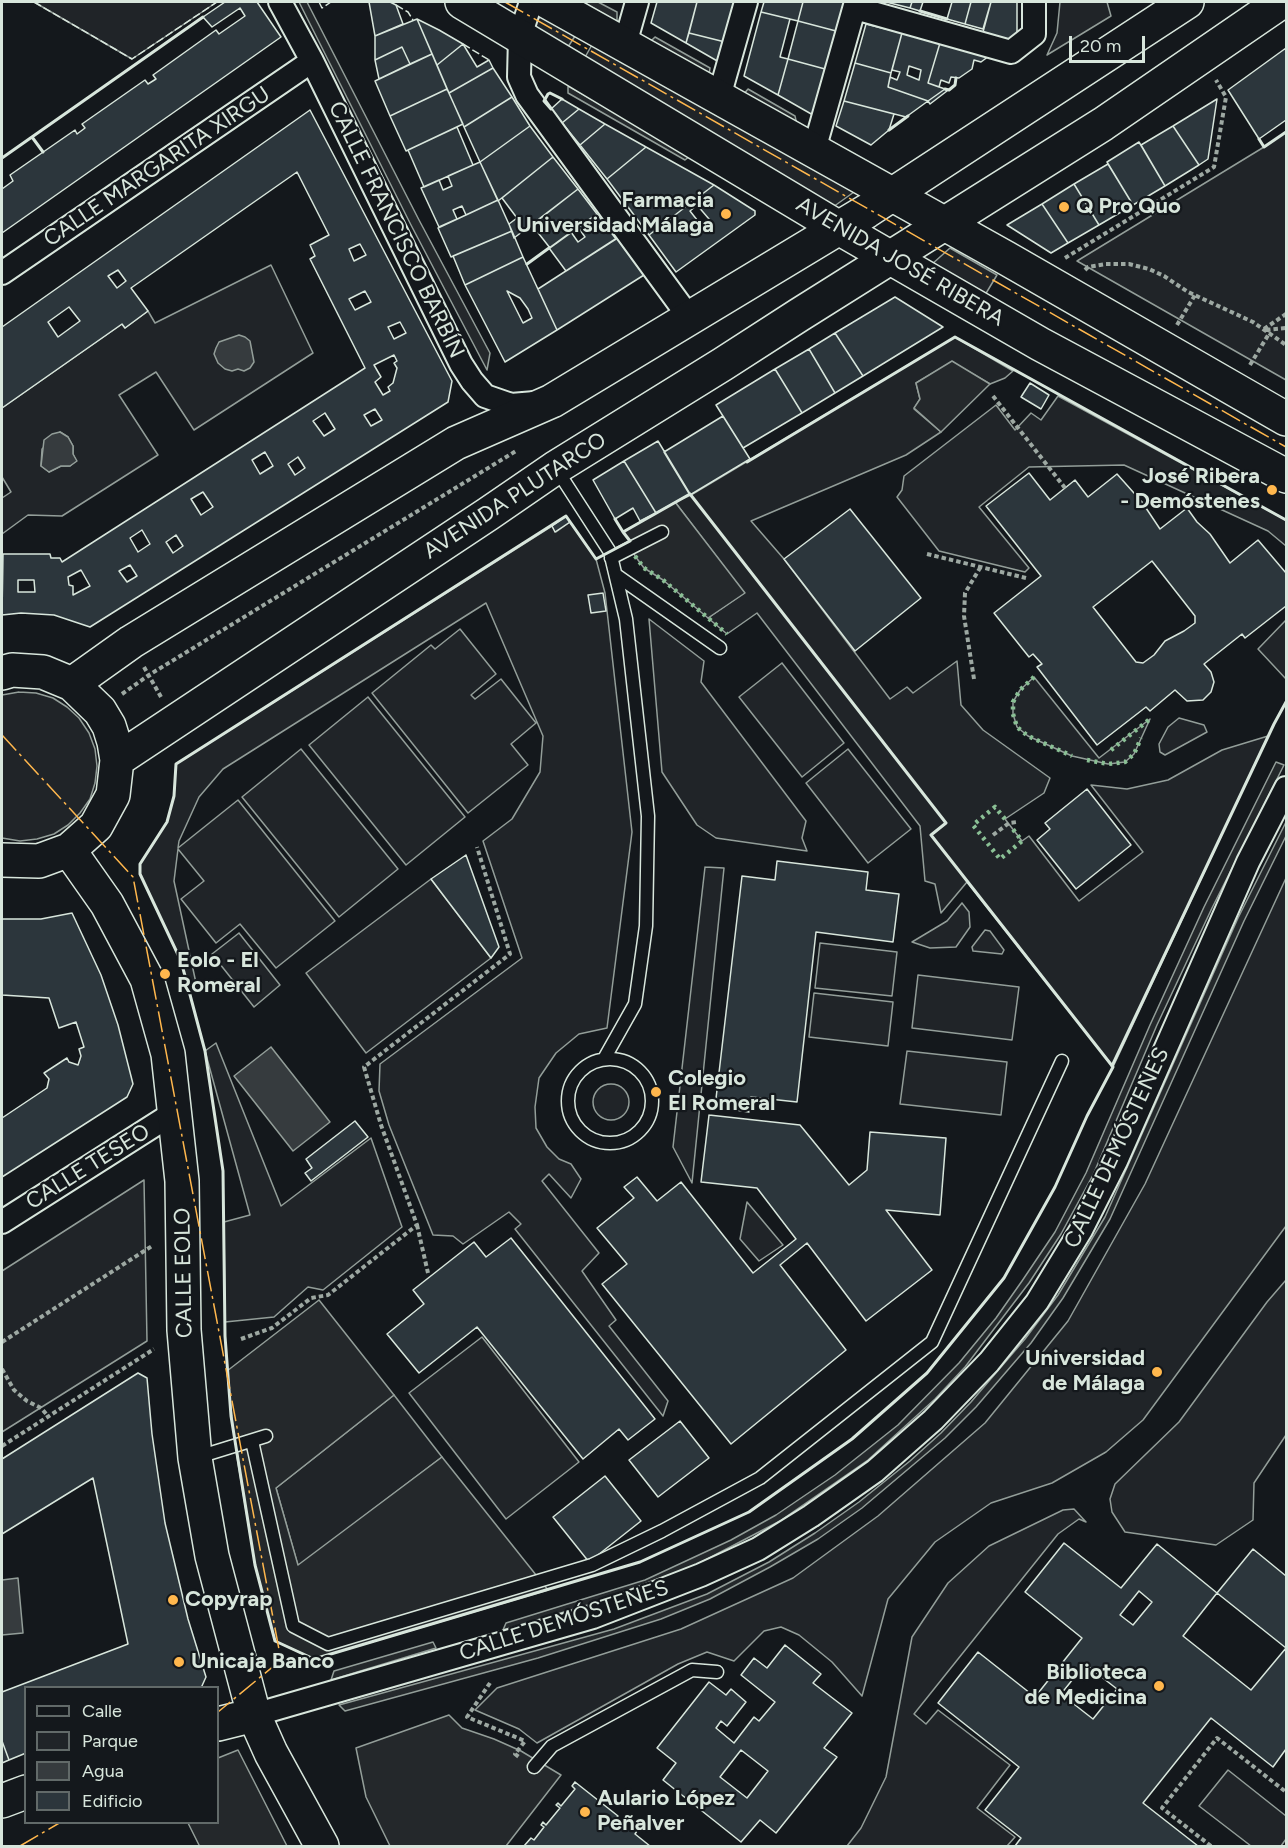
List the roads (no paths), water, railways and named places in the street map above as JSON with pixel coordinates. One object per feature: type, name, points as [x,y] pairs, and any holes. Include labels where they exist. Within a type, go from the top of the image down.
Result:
[{"type":"main road","name":"AVENIDA JOSÉ RIBERA","points":[[462,2],[839,228],[918,241],[1049,284],[1287,419]]},
{"type":"main road","name":"AVENIDA JOSÉ RIBERA","points":[[548,2],[814,150],[880,203],[918,241],[1040,344],[1287,476]]},
{"type":"main road","name":"AVENIDA PLUTARCO","points":[[117,759],[555,468],[1103,124],[1281,2]]},
{"type":"main road","points":[[72,684],[131,642],[456,443],[552,401],[880,203],[1179,4]]},
{"type":"main road","points":[[2,673],[12,670],[43,672],[72,684],[100,711],[109,726],[117,759],[113,795],[96,826],[69,850],[39,861],[2,860]]},
{"type":"main road","name":"CALLE EOLO","points":[[69,850],[107,904],[147,979],[168,1054],[182,1180],[184,1330],[195,1458],[212,1556],[254,1715],[270,1753],[322,1846]]},
{"type":"main road","name":"CALLE DEMÓSTENES","points":[[219,1724],[254,1715]]},
{"type":"main road","points":[[2,1801],[24,1793]]},
{"type":"street","name":"CALLE FRANCISCO BARBÍN","points":[[280,2],[312,61],[461,364],[472,381],[485,396],[512,405],[552,401]]},
{"type":"street","points":[[531,2],[520,36],[519,77],[527,95],[689,317]]},
{"type":"street","points":[[625,44],[637,2]]},
{"type":"street","points":[[719,97],[746,2]]},
{"type":"street","points":[[814,150],[855,5],[1011,52],[1034,34],[1034,2]]},
{"type":"street","name":"CALLE MARGARITA XIRGU","points":[[2,273],[312,61]]},
{"type":"street","name":"CALLE DEMÓSTENES","points":[[254,1715],[593,1617],[701,1575],[758,1549],[811,1516],[875,1471],[933,1420],[989,1362],[1037,1302],[1081,1230],[1116,1161],[1248,862],[1287,788]]},
{"type":"street","name":"CALLE TESEO","points":[[2,1222],[175,1112]]},
{"type":"lane","points":[[555,468],[611,555],[626,620],[648,816],[646,926],[635,1004],[604,1059],[591,1063],[576,1077],[568,1095],[568,1108],[572,1121],[580,1132],[591,1140],[618,1143],[631,1139],[649,1120],[653,1107],[652,1094],[648,1082],[635,1067],[617,1059],[604,1059]]},
{"type":"lane","points":[[611,555],[662,532]]},
{"type":"lane","points":[[616,575],[720,648]]},
{"type":"lane","points":[[252,1441],[293,1626],[328,1644],[592,1565],[662,1531],[760,1478],[932,1342],[1062,1061]]},
{"type":"lane","points":[[195,1458],[266,1436]]},
{"type":"lane","points":[[534,1767],[552,1746],[692,1670],[717,1672]]},
{"type":"water","points":[[239,335],[250,341],[254,362],[244,371],[225,369],[218,363],[214,354],[216,348],[219,342]]},
{"type":"water","points":[[60,432],[68,437],[77,461],[70,466],[61,466],[49,472],[41,466],[44,440]]},
{"type":"water","points":[[271,1047],[330,1122],[293,1151],[234,1076]]},
{"type":"water","points":[[18,1578],[23,1633],[2,1635],[2,1580]]},
{"type":"place","name":"Q Pro Quo","points":[[1064,207]]},
{"type":"place","name":"Farmacia Universidad Málaga","points":[[726,214]]},
{"type":"place","name":"José Ribera - Demóstenes","points":[[1272,490]]},
{"type":"place","name":"Eolo - El Romeral","points":[[165,974]]},
{"type":"place","name":"Colegio El Romeral","points":[[656,1092]]},
{"type":"place","name":"Universidad de Málaga","points":[[1157,1372]]},
{"type":"place","name":"Copyrap","points":[[173,1600]]},
{"type":"place","name":"Unicaja Banco","points":[[179,1662]]},
{"type":"place","name":"Biblioteca de Medicina","points":[[1159,1686]]},
{"type":"place","name":"Aulario López Peñalver","points":[[585,1812]]}]
